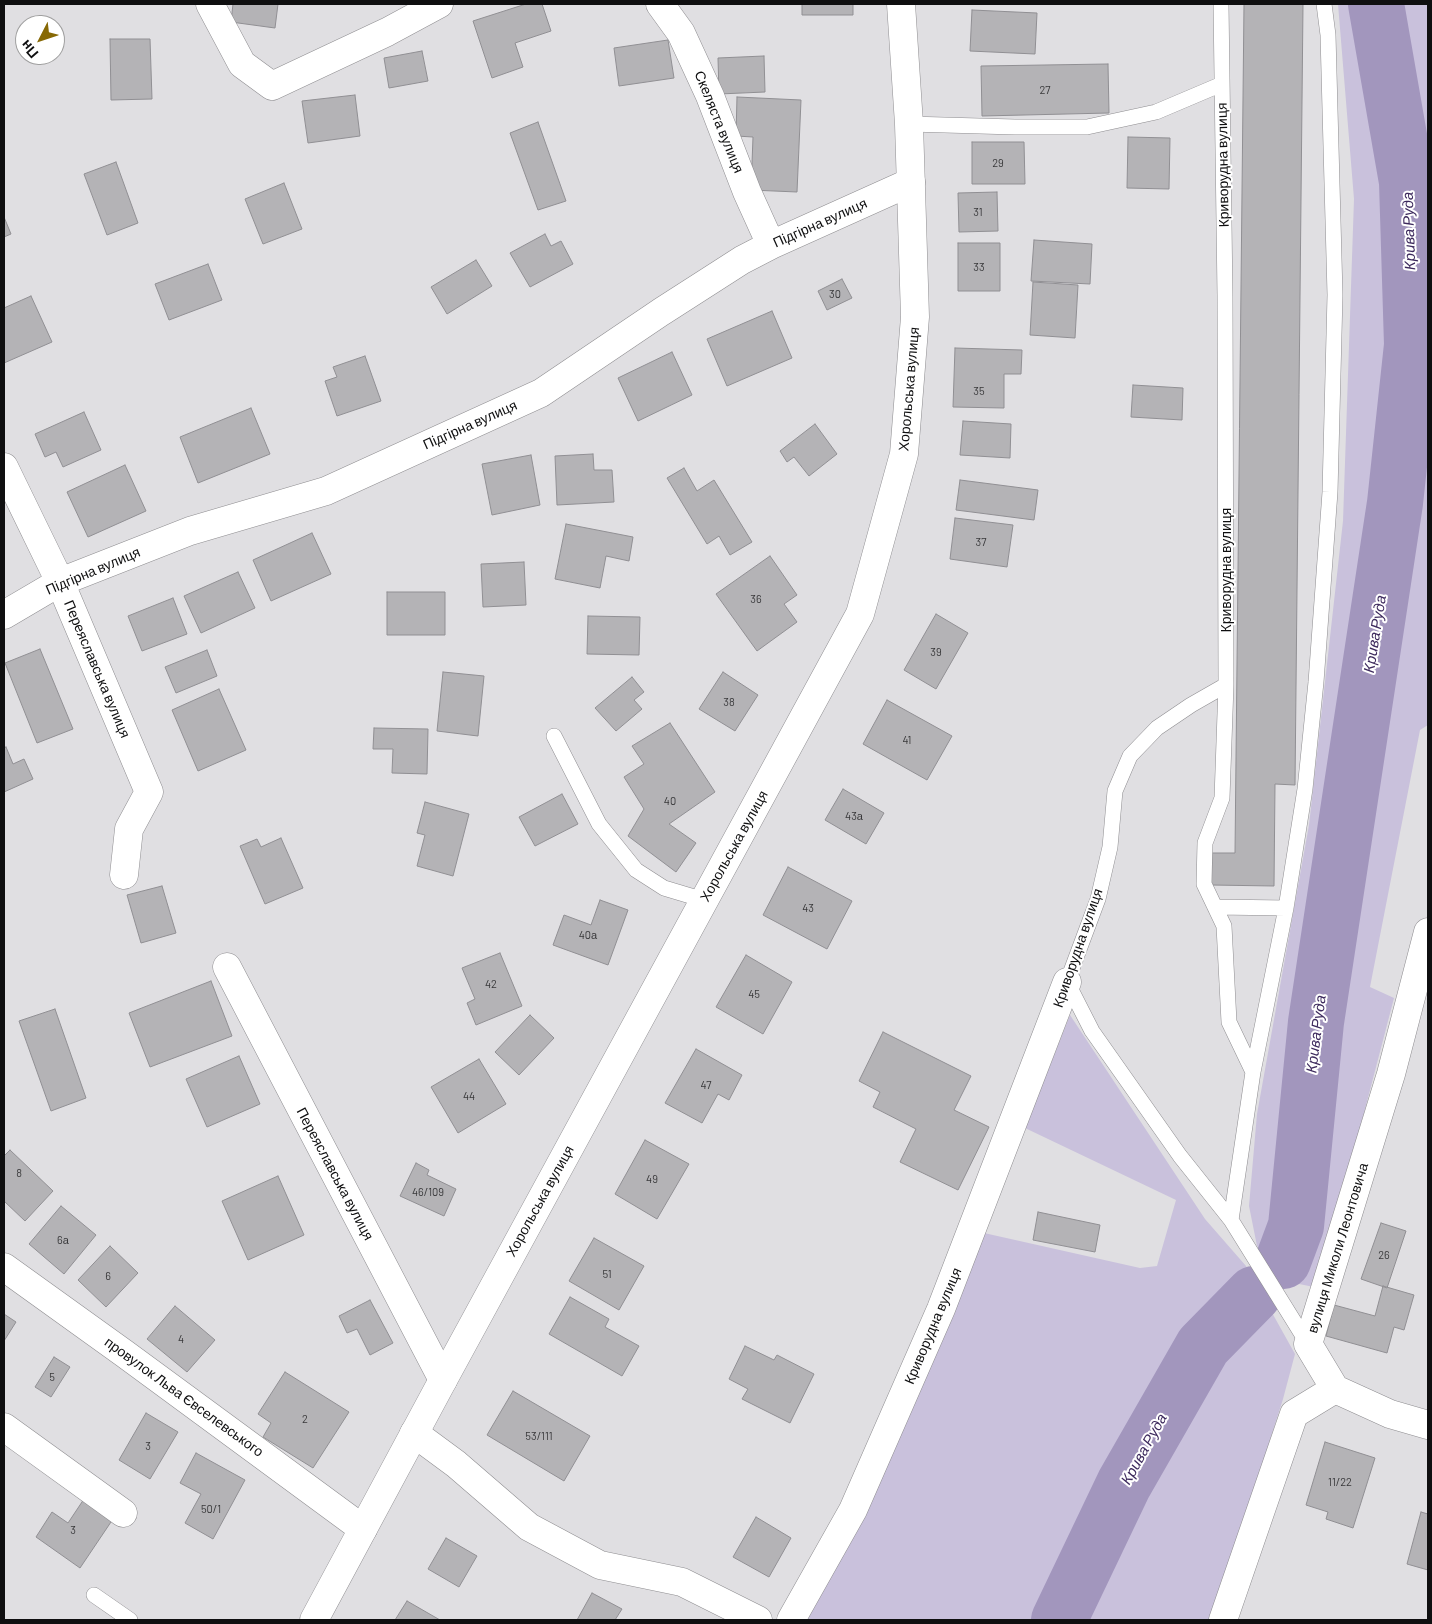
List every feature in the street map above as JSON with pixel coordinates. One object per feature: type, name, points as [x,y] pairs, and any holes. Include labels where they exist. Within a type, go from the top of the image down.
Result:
[{"type":"street","points":[[210,4],[242,64],[272,86],[387,32],[439,4]]},
{"type":"street","name":"Скеляста вулиця","points":[[660,4],[681,33],[702,78],[747,192],[772,245]]},
{"type":"street","name":"Хорольська вулиця","points":[[314,1620],[860,614],[904,454],[915,316],[909,124],[902,4]]},
{"type":"street","name":"Підгірна вулиця","points":[[4,615],[60,582],[190,531],[326,491],[541,393],[742,260],[911,182]]},
{"type":"street","name":"Переяславська вулиця","points":[[4,467],[60,582],[149,792],[129,830],[124,875]]},
{"type":"street","name":"вулиця Миколи Леонтовича","points":[[1335,1389],[1308,1344],[1391,1074],[1428,932]]},
{"type":"street","name":"Переяславська вулиця","points":[[227,967],[443,1380]]},
{"type":"street","name":"Криворудна вулиця","points":[[791,1620],[852,1510],[942,1309],[1068,982]]},
{"type":"street","name":"провулок Льва Євселевського","points":[[4,1267],[363,1529]]},
{"type":"street","points":[[1223,1620],[1294,1414],[1335,1389],[1390,1414],[1428,1425]]},
{"type":"street","points":[[4,1427],[123,1513]]},
{"type":"street","points":[[414,1433],[456,1464],[529,1527],[600,1565],[682,1582],[758,1620]]},
{"type":"lane","name":"Криворудна вулиця","points":[[1068,982],[1098,899],[1110,847],[1115,792],[1130,756],[1157,728],[1190,705],[1226,685],[1225,296],[1221,4]]},
{"type":"lane","points":[[1232,1220],[1253,1072],[1286,908],[1305,789],[1316,682],[1330,492],[1335,295],[1328,36],[1324,4]]},
{"type":"lane","points":[[909,124],[1087,127],[1156,112],[1222,84]]},
{"type":"lane","points":[[1226,685],[1222,798],[1205,843],[1204,884],[1224,926],[1229,1022],[1253,1072]]},
{"type":"lane","points":[[554,736],[599,824],[636,870],[664,888],[704,900]]},
{"type":"lane","points":[[1216,907],[1286,908]]},
{"type":"lane","points":[[1068,982],[1092,1032],[1180,1156],[1232,1220],[1308,1344]]},
{"type":"lane","points":[[94,1594],[130,1620]]},
{"type":"shaded area","points":[[1338,4],[1428,4],[1428,725],[1420,730],[1370,987],[1394,998],[1351,1163],[1314,1287],[1294,1283],[1257,1246],[1249,1206],[1257,1114],[1309,825],[1343,521],[1354,199]]},
{"type":"shaded area","points":[[1070,1015],[1205,1219],[1246,1266],[1295,1354],[1283,1399],[1213,1620],[801,1620],[984,1233],[1140,1268],[1157,1266],[1176,1200],[1025,1128]]},
{"type":"building","points":[[233,4],[278,4],[275,28],[231,22]]},
{"type":"building","points":[[526,4],[542,4],[551,31],[515,43],[523,67],[492,78],[473,21]]},
{"type":"building","points":[[802,4],[853,4],[853,15],[802,15]]},
{"type":"building","points":[[1244,4],[1303,4],[1295,785],[1275,784],[1274,886],[1211,885],[1212,853],[1235,853]]},
{"type":"building","points":[[972,10],[1037,13],[1035,54],[970,51]]},
{"type":"building","points":[[110,39],[150,39],[152,99],[111,100]]},
{"type":"building","points":[[668,40],[674,78],[619,86],[614,48]]},
{"type":"building","points":[[422,51],[428,81],[389,88],[384,58]]},
{"type":"building","points":[[764,56],[765,92],[719,94],[718,58]]},
{"type":"building","points":[[1108,64],[1109,113],[982,116],[981,66]]},
{"type":"building","points":[[355,95],[360,136],[308,143],[302,101]]},
{"type":"building","points":[[737,97],[801,100],[797,192],[751,190],[753,137],[736,136]]},
{"type":"building","points":[[538,122],[566,201],[538,210],[510,133]]},
{"type":"building","points":[[1128,137],[1170,138],[1169,189],[1127,188]]},
{"type":"building","points":[[972,142],[1024,142],[1025,184],[972,184]]},
{"type":"building","points":[[116,162],[138,223],[107,235],[84,174]]},
{"type":"building","points":[[284,183],[302,229],[263,244],[245,199]]},
{"type":"building","points":[[997,192],[998,231],[959,232],[958,193]]},
{"type":"building","points":[[4,217],[11,234],[4,237]]},
{"type":"building","points":[[545,234],[551,246],[561,241],[573,264],[530,287],[510,253]]},
{"type":"building","points":[[1034,240],[1092,244],[1090,284],[1031,281]]},
{"type":"building","points":[[958,243],[1000,243],[1000,291],[958,291]]},
{"type":"building","points":[[476,260],[492,286],[447,314],[431,287]]},
{"type":"building","points":[[208,264],[222,300],[169,320],[155,284]]},
{"type":"building","points":[[842,279],[852,298],[827,310],[818,291]]},
{"type":"building","points":[[1033,282],[1078,285],[1075,338],[1030,335]]},
{"type":"building","points":[[31,296],[52,342],[4,363],[4,308]]},
{"type":"building","points":[[772,311],[792,358],[727,386],[707,339]]},
{"type":"building","points":[[955,348],[1022,350],[1021,374],[1004,374],[1004,408],[953,407]]},
{"type":"building","points":[[672,352],[692,395],[638,421],[618,378]]},
{"type":"building","points":[[365,356],[381,401],[337,416],[325,381],[337,377],[333,367]]},
{"type":"building","points":[[1133,385],[1183,388],[1182,420],[1131,417]]},
{"type":"building","points":[[251,408],[270,454],[198,483],[180,437]]},
{"type":"building","points":[[84,412],[101,450],[63,467],[56,452],[45,457],[35,434]]},
{"type":"building","points":[[963,421],[1011,424],[1010,458],[960,455]]},
{"type":"building","points":[[815,424],[837,454],[809,476],[794,457],[787,462],[780,451]]},
{"type":"building","points":[[593,454],[594,470],[612,470],[614,502],[557,505],[555,456]]},
{"type":"building","points":[[531,455],[540,505],[492,515],[482,464]]},
{"type":"building","points":[[125,465],[146,511],[88,537],[67,492]]},
{"type":"building","points":[[684,468],[697,491],[714,480],[752,542],[730,555],[719,536],[707,544],[667,478]]},
{"type":"building","points":[[960,480],[1038,490],[1034,520],[956,510]]},
{"type":"building","points":[[955,518],[1013,525],[1007,567],[950,559]]},
{"type":"building","points":[[566,524],[633,537],[629,561],[606,556],[600,588],[555,579]]},
{"type":"building","points":[[312,533],[331,574],[271,601],[253,560]]},
{"type":"building","points":[[770,556],[797,595],[784,604],[797,622],[757,651],[716,594]]},
{"type":"building","points":[[524,562],[526,605],[483,607],[481,564]]},
{"type":"building","points":[[238,572],[255,608],[201,633],[184,596]]},
{"type":"building","points":[[387,592],[445,592],[445,635],[387,635]]},
{"type":"building","points":[[173,598],[187,634],[142,651],[128,616]]},
{"type":"building","points":[[936,614],[968,633],[936,689],[904,670]]},
{"type":"building","points":[[588,616],[640,617],[639,655],[587,654]]},
{"type":"building","points":[[40,649],[73,729],[37,743],[5,663]]},
{"type":"building","points":[[207,650],[217,676],[176,693],[165,667]]},
{"type":"building","points":[[443,672],[484,676],[478,736],[437,731]]},
{"type":"building","points":[[723,672],[758,695],[735,731],[699,709]]},
{"type":"building","points":[[632,677],[644,692],[634,700],[642,709],[616,731],[595,708]]},
{"type":"building","points":[[219,689],[246,750],[198,771],[172,710]]},
{"type":"building","points":[[887,700],[952,736],[927,780],[863,744]]},
{"type":"building","points":[[670,723],[715,792],[669,824],[696,843],[676,872],[628,836],[644,809],[624,777],[644,764],[632,746]]},
{"type":"building","points":[[374,728],[428,729],[427,774],[392,773],[393,749],[373,749]]},
{"type":"building","points":[[6,747],[13,764],[24,759],[33,779],[4,792],[4,748]]},
{"type":"building","points":[[843,789],[884,813],[866,844],[825,820]]},
{"type":"building","points":[[562,794],[578,824],[535,846],[519,817]]},
{"type":"building","points":[[425,802],[469,814],[453,876],[417,866],[425,835],[417,833]]},
{"type":"building","points":[[281,838],[303,888],[265,904],[240,846],[257,839],[261,847]]},
{"type":"building","points":[[788,867],[852,901],[827,949],[763,915]]},
{"type":"building","points":[[162,886],[176,933],[141,943],[127,895]]},
{"type":"building","points":[[600,900],[628,910],[608,965],[553,945],[564,915],[591,925]]},
{"type":"building","points":[[500,953],[522,1006],[476,1025],[467,1003],[475,999],[462,968]]},
{"type":"building","points":[[746,955],[792,982],[763,1034],[716,1007]]},
{"type":"building","points":[[211,981],[232,1036],[150,1067],[129,1013]]},
{"type":"building","points":[[55,1009],[86,1098],[51,1111],[19,1021]]},
{"type":"building","points":[[530,1015],[554,1038],[519,1075],[495,1052]]},
{"type":"building","points":[[883,1032],[971,1076],[954,1110],[989,1127],[958,1190],[900,1162],[916,1129],[873,1107],[880,1092],[859,1081]]},
{"type":"building","points":[[696,1049],[742,1075],[729,1100],[718,1094],[702,1123],[665,1103]]},
{"type":"building","points":[[239,1056],[260,1104],[207,1127],[186,1079]]},
{"type":"building","points":[[479,1059],[506,1104],[458,1133],[431,1087]]},
{"type":"building","points":[[645,1140],[689,1164],[657,1219],[615,1194]]},
{"type":"building","points":[[10,1150],[53,1191],[25,1221],[4,1201],[4,1156]]},
{"type":"building","points":[[416,1163],[429,1170],[427,1175],[456,1189],[444,1216],[400,1196]]},
{"type":"building","points":[[278,1176],[304,1235],[248,1260],[222,1201]]},
{"type":"building","points":[[61,1206],[96,1235],[64,1274],[29,1244]]},
{"type":"building","points":[[1038,1212],[1100,1225],[1095,1252],[1033,1240]]},
{"type":"building","points":[[1381,1223],[1406,1231],[1387,1288],[1361,1279]]},
{"type":"building","points":[[594,1238],[644,1266],[619,1310],[569,1281]]},
{"type":"building","points":[[110,1246],[138,1273],[106,1307],[78,1280]]},
{"type":"building","points":[[1383,1286],[1414,1295],[1404,1330],[1394,1327],[1387,1353],[1326,1336],[1334,1305],[1375,1316]]},
{"type":"building","points":[[570,1297],[609,1319],[605,1327],[639,1346],[622,1376],[549,1334]]},
{"type":"building","points":[[370,1300],[393,1343],[370,1355],[357,1329],[347,1333],[339,1316]]},
{"type":"building","points":[[175,1306],[215,1340],[187,1372],[147,1339]]},
{"type":"building","points":[[4,1314],[16,1322],[4,1341]]},
{"type":"building","points":[[745,1346],[774,1360],[777,1355],[814,1374],[790,1423],[742,1399],[748,1389],[729,1379]]},
{"type":"building","points":[[54,1357],[70,1367],[51,1397],[35,1387]]},
{"type":"building","points":[[285,1372],[349,1412],[313,1468],[263,1437],[271,1423],[258,1414]]},
{"type":"building","points":[[513,1391],[590,1436],[564,1481],[487,1435]]},
{"type":"building","points":[[146,1413],[178,1432],[150,1479],[119,1460]]},
{"type":"building","points":[[1325,1442],[1375,1458],[1353,1528],[1326,1519],[1328,1512],[1306,1505]]},
{"type":"building","points":[[196,1453],[245,1480],[213,1539],[185,1523],[201,1494],[180,1483]]},
{"type":"building","points":[[84,1499],[113,1519],[80,1568],[36,1537],[52,1512],[68,1523]]},
{"type":"building","points":[[1421,1512],[1428,1514],[1428,1570],[1407,1564]]},
{"type":"building","points":[[756,1517],[791,1538],[769,1577],[733,1557]]},
{"type":"building","points":[[446,1538],[477,1556],[459,1587],[428,1569]]},
{"type":"building","points":[[592,1593],[622,1609],[615,1620],[577,1620]]},
{"type":"building","points":[[407,1601],[440,1620],[395,1620]]},
{"type":"waterway","name":"Крива Руда","points":[[1283,1261],[1296,1226],[1316,1022],[1395,503],[1412,345],[1407,182],[1376,4]]},
{"type":"waterway","name":"Крива Руда","points":[[1059,1620],[1124,1484],[1203,1346],[1254,1294]]}]
